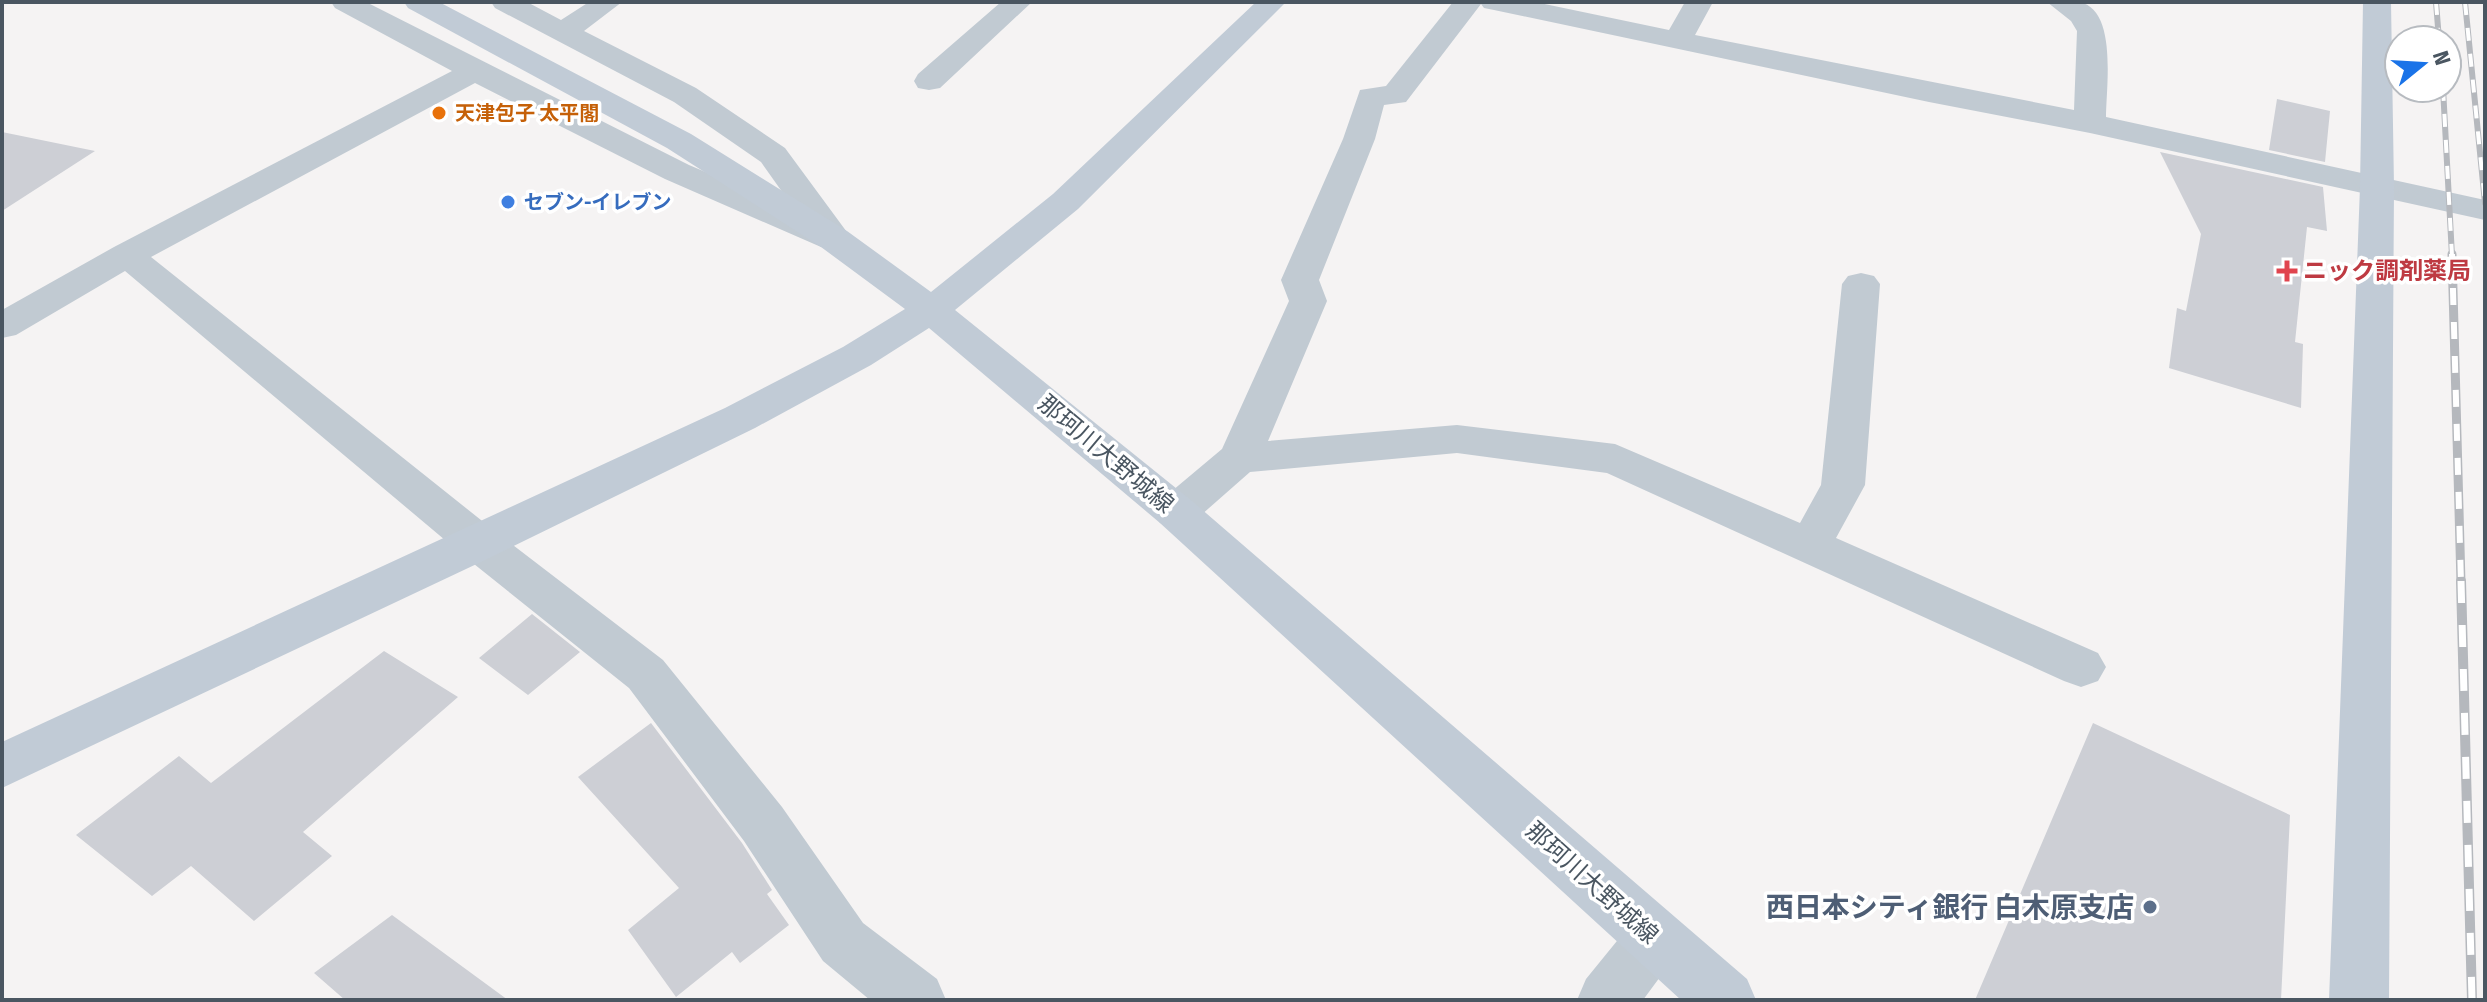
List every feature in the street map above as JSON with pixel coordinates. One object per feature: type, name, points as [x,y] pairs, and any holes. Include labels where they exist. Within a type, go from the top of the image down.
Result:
[{"type":"street","points":[[345,2],[677,172],[834,239]]},
{"type":"street","name":"那珂川大野城線","points":[[418,2],[679,141],[834,239],[931,310],[1176,512],[1726,1000]]},
{"type":"street","points":[[505,2],[685,95],[773,155],[834,239]]},
{"type":"street","points":[[564,31],[608,2]]},
{"type":"street","points":[[929,81],[1018,2]]},
{"type":"street","points":[[2,766],[480,544],[813,381],[931,310],[1019,243],[1086,183],[1272,2]]},
{"type":"street","points":[[1176,512],[1239,458],[1308,301],[1300,280],[1359,139],[1371,97],[1395,95],[1468,2]]},
{"type":"street","points":[[1494,2],[1929,93],[2090,123],[2485,210]]},
{"type":"street","points":[[1678,39],[1699,2]]},
{"type":"street","points":[[2061,2],[2082,15],[2092,31],[2090,123]]},
{"type":"street","points":[[2359,1000],[2377,187],[2377,2]]},
{"type":"street","points":[[2,326],[127,255],[475,71]]},
{"type":"street","points":[[127,255],[480,544],[646,674],[763,824],[843,942],[916,1000]]},
{"type":"street","points":[[1809,546],[1843,485],[1861,284]]},
{"type":"street","points":[[1239,458],[1457,439],[1615,459],[2081,667]]},
{"type":"street","points":[[1607,1000],[1654,939]]},
{"type":"building","points":[[2277,99],[2330,111],[2325,162],[2269,150]]},
{"type":"building","points":[[2,132],[95,151],[2,211]]},
{"type":"building","points":[[2160,152],[2323,187],[2327,231],[2307,227],[2295,342],[2303,344],[2301,408],[2169,368],[2177,308],[2186,311],[2201,234]]},
{"type":"building","points":[[532,614],[580,652],[528,695],[479,658]]},
{"type":"building","points":[[384,651],[458,697],[303,832],[332,856],[254,921],[191,866],[152,896],[76,835],[179,756],[211,783]]},
{"type":"building","points":[[651,723],[742,843],[772,890],[767,894],[789,925],[740,963],[732,952],[676,997],[628,930],[679,888],[578,777]]},
{"type":"building","name":"西日本シティ銀行 白木原支店","points":[[2093,723],[2290,815],[2281,1000],[1975,1000]]},
{"type":"building","points":[[392,915],[508,1000],[345,1000],[314,973]]},
{"type":"railway","points":[[2436,2],[2438,24]]},
{"type":"railway","points":[[2465,2],[2485,203]]},
{"type":"railway","points":[[2444,104],[2452,256]]},
{"type":"railway","points":[[2452,254],[2461,583]]},
{"type":"railway","points":[[2461,581],[2472,1000]]},
{"type":"place","name":"天津包子 太平閣","points":[[439,113]]},
{"type":"place","name":"セブン-イレブン","points":[[508,202]]},
{"type":"place","name":"ニック調剤薬局","points":[[2287,271]]},
{"type":"place","name":"西日本シティ銀行 白木原支店","points":[[2150,907]]}]
